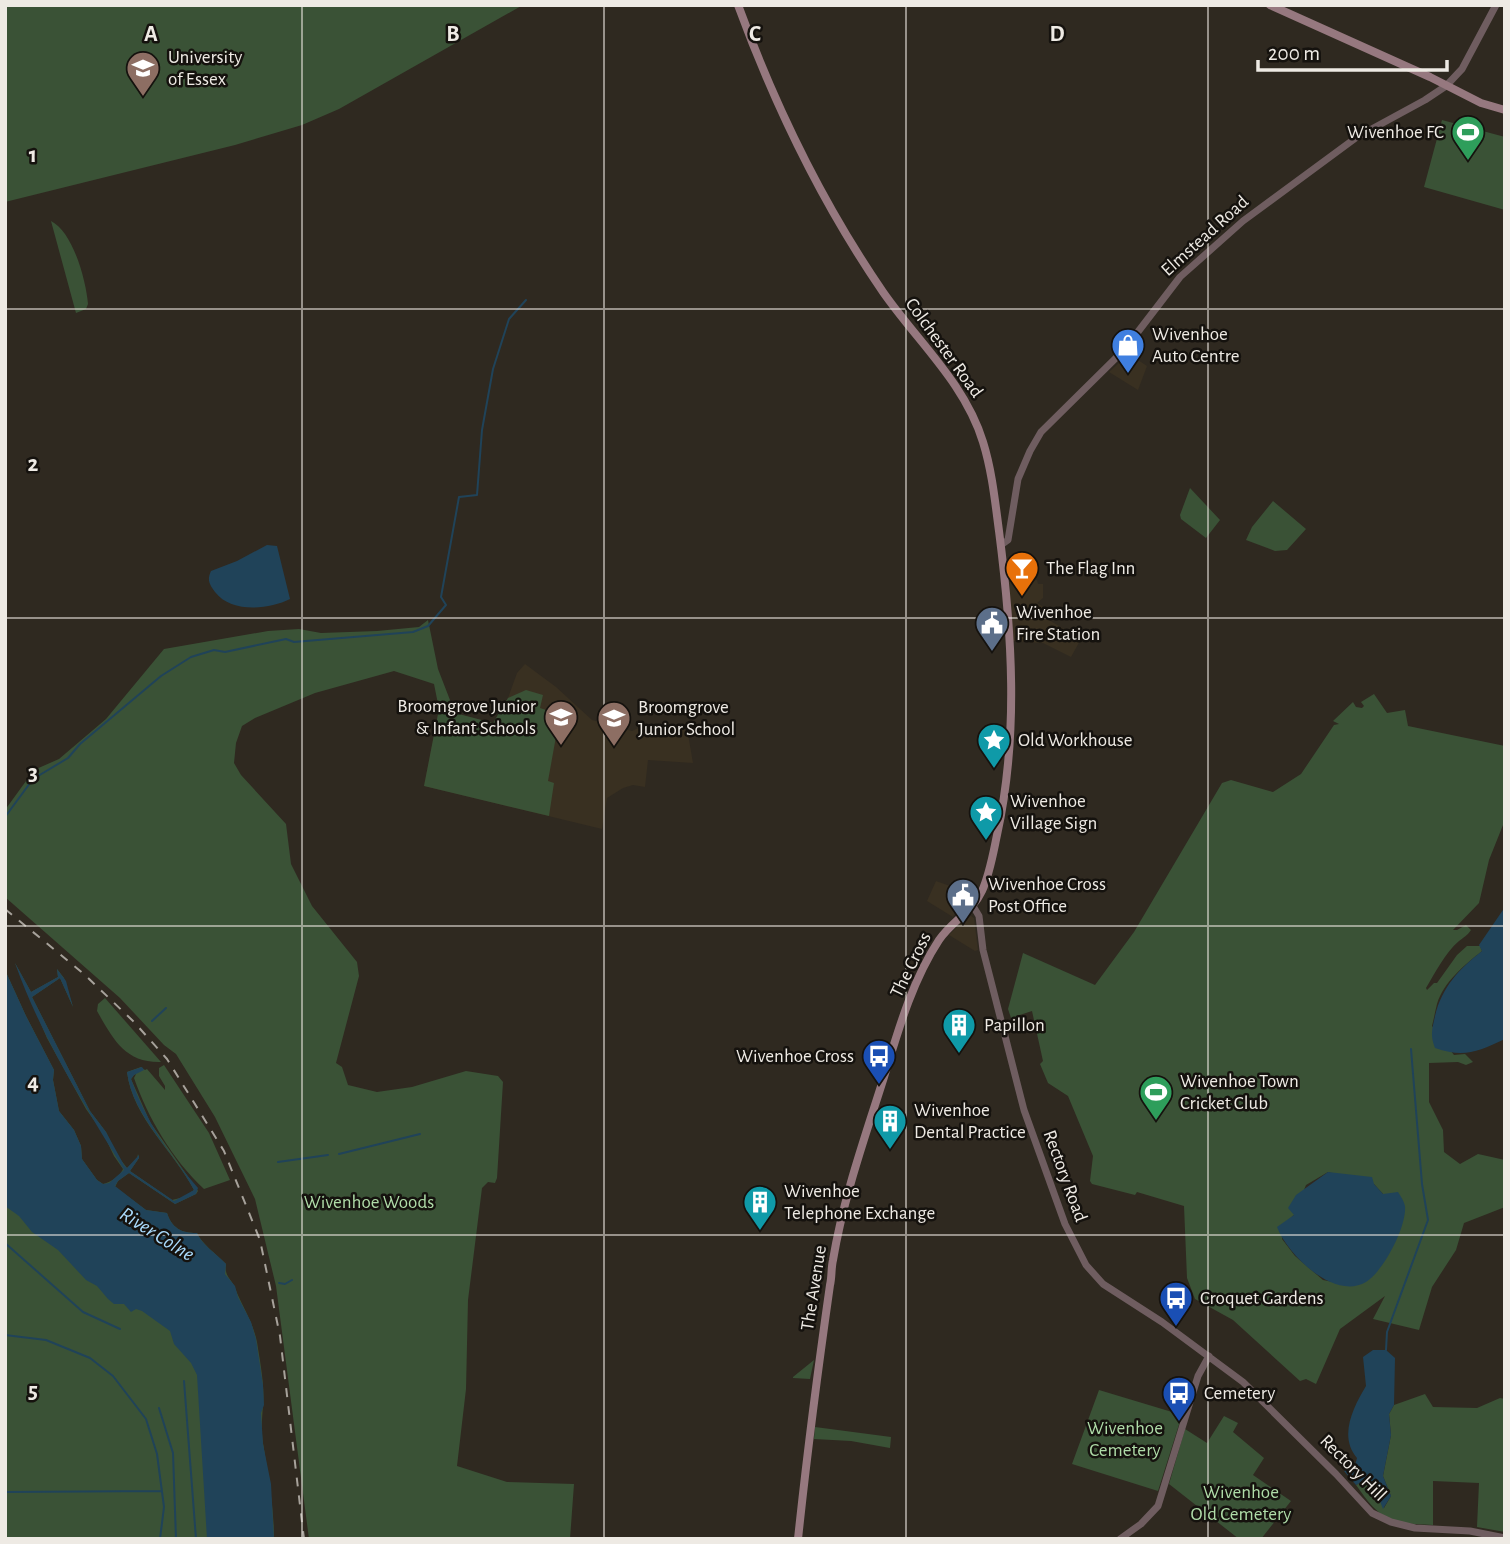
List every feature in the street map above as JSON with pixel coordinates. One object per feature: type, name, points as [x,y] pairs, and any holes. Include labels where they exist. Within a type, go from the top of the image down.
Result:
[{"type":"main road","name":"Colchester Road","points":[[738,5],[789,131],[833,212],[885,295],[947,374],[972,412],[991,472],[1009,626],[1009,750],[1002,814],[991,863],[983,888],[973,906]]},
{"type":"main road","points":[[1270,5],[1481,103],[1505,110]]},
{"type":"main road","name":"The Cross","points":[[893,1048],[915,986],[936,945],[957,917],[973,906]]},
{"type":"main road","name":"The Avenue","points":[[798,1539],[832,1263],[849,1193],[893,1048]]},
{"type":"street","name":"Elmstead Road","points":[[1001,545],[1008,540],[1016,489],[1022,470],[1041,432],[1124,349],[1180,277],[1243,221],[1357,137],[1446,86],[1462,69],[1496,5]]},
{"type":"street","name":"Rectory Road","points":[[973,906],[979,916],[983,950],[1017,1090],[1073,1243],[1086,1265],[1104,1284],[1209,1356]]},
{"type":"street","name":"Rectory Hill","points":[[1209,1356],[1258,1396],[1372,1513],[1391,1522],[1415,1528],[1470,1531],[1505,1538]]},
{"type":"street","points":[[1120,1539],[1141,1524],[1158,1506],[1193,1391],[1209,1356]]},
{"type":"shaded area","points":[[1129,354],[1147,366],[1138,390],[1109,372]]},
{"type":"shaded area","points":[[1037,580],[1038,584],[1043,584],[1043,598],[1037,603],[1053,613],[1049,620],[1081,639],[1071,657],[1043,643],[1013,641],[1009,582]]},
{"type":"shaded area","name":"Broomgrove Junior & Infant Schools","points":[[525,664],[556,687],[592,720],[632,731],[645,725],[684,729],[688,734],[693,763],[648,760],[645,787],[633,785],[607,798],[602,829],[424,786],[439,709],[493,723],[508,698],[517,673]]},
{"type":"shaded area","points":[[936,881],[953,887],[952,893],[964,899],[953,917],[927,901]]},
{"type":"shaded area","points":[[971,916],[974,918],[978,950],[975,951],[949,935]]},
{"type":"green space","name":"University of Essex","points":[[5,5],[523,5],[339,109],[302,125],[235,145],[5,202]]},
{"type":"green space","name":"Wivenhoe FC","points":[[1442,120],[1505,137],[1505,210],[1424,187]]},
{"type":"green space","points":[[51,221],[66,235],[81,270],[88,304],[86,309],[76,313]]},
{"type":"green space","points":[[1190,488],[1220,520],[1206,538],[1181,519]]},
{"type":"green space","points":[[1273,501],[1306,529],[1287,550],[1275,551],[1246,540],[1252,527]]},
{"type":"green space","name":"Wivenhoe Woods","points":[[428,620],[438,669],[455,713],[493,723],[508,698],[526,690],[543,695],[540,708],[561,715],[560,731],[557,731],[548,781],[554,783],[549,816],[424,786],[439,709],[434,684],[394,671],[315,693],[255,718],[242,726],[236,743],[234,763],[241,775],[286,824],[291,864],[312,906],[357,962],[359,976],[336,1063],[342,1067],[348,1085],[377,1092],[412,1087],[466,1071],[498,1076],[503,1082],[497,1178],[495,1183],[488,1182],[482,1188],[468,1300],[466,1389],[457,1466],[507,1482],[574,1484],[570,1539],[309,1539],[276,1286],[255,1199],[215,1117],[176,1054],[164,1045],[120,998],[5,897],[5,810],[34,770],[59,759],[106,719],[164,649],[268,631],[377,631],[419,627]]},
{"type":"green space","points":[[1374,694],[1387,713],[1405,710],[1408,726],[1505,746],[1505,820],[1489,860],[1479,903],[1453,930],[1466,925],[1471,930],[1449,951],[1426,988],[1427,990],[1437,983],[1467,946],[1480,946],[1482,951],[1456,974],[1440,996],[1432,1026],[1454,1055],[1465,1054],[1473,1062],[1466,1065],[1458,1062],[1429,1063],[1429,1102],[1443,1130],[1444,1152],[1460,1164],[1478,1154],[1505,1160],[1505,1207],[1464,1223],[1456,1250],[1432,1287],[1419,1330],[1373,1319],[1385,1296],[1340,1329],[1316,1384],[1306,1379],[1300,1381],[1233,1320],[1195,1299],[1187,1278],[1184,1206],[1137,1192],[1135,1195],[1092,1184],[1090,1181],[1093,1156],[1068,1096],[1048,1083],[1040,1064],[1043,1061],[1032,1011],[1011,1018],[1008,1009],[1023,953],[1095,985],[1134,932],[1222,783],[1231,780],[1273,792],[1301,774],[1334,725],[1339,724],[1333,721],[1353,702],[1356,707],[1362,708],[1364,706],[1361,702]],"holes":[[[1328,1172],[1374,1184],[1383,1194],[1353,1286],[1323,1280],[1295,1256],[1282,1239],[1285,1223],[1294,1215],[1306,1185]]]},
{"type":"green space","points":[[15,963],[31,992],[58,977],[57,969],[64,978],[73,1007],[60,978],[32,997],[90,1111],[106,1132],[117,1155],[127,1168],[137,1159],[138,1154],[139,1158],[130,1171],[172,1200],[184,1197],[194,1190],[137,1105],[127,1072],[141,1067],[147,1069],[165,1090],[159,1076],[159,1068],[164,1065],[209,1133],[230,1180],[204,1189],[162,1137],[146,1108],[134,1078],[136,1074],[134,1075],[131,1079],[150,1122],[198,1191],[175,1204],[129,1173],[118,1181],[115,1187],[146,1210],[167,1213],[178,1229],[197,1233],[226,1264],[227,1274],[257,1342],[263,1390],[262,1438],[272,1503],[274,1539],[244,1434],[116,1225],[5,1028],[5,970],[54,1070],[53,1080],[59,1111],[74,1130],[81,1146],[82,1159],[103,1184],[115,1178],[123,1169],[47,1038]]},
{"type":"green space","points":[[105,998],[161,1062],[129,1054],[115,1040],[97,1011],[98,1004]]},
{"type":"green space","points":[[5,1054],[181,1300],[234,1539],[5,1539]]},
{"type":"green space","points":[[814,1360],[810,1379],[793,1378],[793,1377]]},
{"type":"green space","name":"Wivenhoe Cemetery","points":[[1099,1390],[1182,1415],[1158,1491],[1072,1464]]},
{"type":"green space","points":[[1425,1394],[1433,1407],[1477,1408],[1500,1398],[1505,1399],[1505,1532],[1477,1527],[1479,1483],[1433,1481],[1433,1525],[1387,1518],[1372,1506],[1356,1485],[1366,1479],[1375,1488],[1384,1508],[1391,1496],[1383,1476],[1391,1435],[1389,1414],[1394,1405]]},
{"type":"green space","name":"Wivenhoe Old Cemetery","points":[[1224,1416],[1238,1423],[1233,1432],[1264,1458],[1253,1475],[1291,1501],[1261,1539],[1239,1539],[1169,1484],[1185,1429],[1207,1443]]},
{"type":"green space","points":[[815,1427],[891,1437],[890,1448],[851,1441],[814,1439]]},
{"type":"water","points":[[267,545],[277,546],[290,599],[250,608],[230,604],[222,599],[210,584],[211,571]]},
{"type":"water","points":[[1505,907],[1505,1039],[1463,1053],[1435,1048],[1432,1029],[1442,996],[1459,972],[1482,951],[1479,945]]},
{"type":"water","name":"River Colne","points":[[15,963],[31,992],[58,977],[57,969],[66,981],[73,1007],[60,978],[32,997],[90,1111],[106,1132],[124,1165],[127,1168],[139,1155],[130,1171],[174,1201],[194,1190],[137,1105],[127,1072],[142,1067],[144,1070],[131,1079],[144,1109],[168,1150],[198,1188],[196,1194],[175,1204],[129,1173],[115,1186],[146,1210],[167,1213],[178,1229],[197,1233],[226,1264],[225,1274],[235,1286],[256,1339],[263,1385],[263,1444],[271,1484],[274,1539],[207,1539],[197,1375],[191,1363],[174,1344],[170,1331],[142,1311],[136,1309],[131,1312],[124,1304],[114,1304],[97,1286],[86,1280],[58,1250],[32,1232],[19,1216],[5,1206],[5,970],[54,1070],[53,1080],[59,1111],[74,1130],[81,1146],[82,1159],[103,1184],[109,1183],[124,1170],[50,1044]]},
{"type":"water","points":[[1328,1172],[1372,1177],[1374,1184],[1383,1194],[1398,1192],[1405,1206],[1402,1225],[1387,1258],[1366,1282],[1353,1286],[1340,1285],[1313,1272],[1291,1250],[1277,1227],[1294,1215],[1288,1208],[1296,1195]]},
{"type":"water","points":[[1373,1350],[1386,1350],[1395,1358],[1394,1405],[1389,1414],[1391,1435],[1383,1476],[1391,1496],[1383,1509],[1375,1488],[1367,1479],[1356,1485],[1344,1471],[1355,1465],[1357,1458],[1351,1449],[1348,1431],[1353,1412],[1366,1386],[1363,1357]]},
{"type":"waterway","points":[[5,817],[33,779],[68,758],[80,744],[161,676],[191,657],[214,650],[225,652],[286,639],[294,642],[413,632],[428,626],[446,605],[441,597],[459,497],[477,495],[482,430],[493,369],[509,319],[526,300]]},
{"type":"waterway","points":[[152,1021],[166,1008]]},
{"type":"waterway","points":[[1386,1350],[1387,1332],[1428,1220],[1422,1184],[1411,1049]]},
{"type":"waterway","points":[[339,1154],[420,1134]]},
{"type":"waterway","points":[[278,1162],[328,1155]]},
{"type":"waterway","points":[[5,1243],[83,1312],[120,1329]]},
{"type":"waterway","points":[[279,1283],[285,1284],[292,1280]]},
{"type":"waterway","points":[[5,1335],[46,1340],[90,1358],[113,1376],[146,1419],[157,1454],[164,1507],[160,1539]]},
{"type":"waterway","points":[[184,1381],[196,1539]]},
{"type":"waterway","points":[[159,1408],[173,1453],[176,1539]]},
{"type":"waterway","points":[[5,1492],[161,1491]]},
{"type":"railway","points":[[5,909],[84,974],[134,1022],[167,1059],[224,1151],[260,1240],[280,1336],[304,1539]]},
{"type":"place","name":"University of Essex","points":[[143,98]]},
{"type":"place","name":"Wivenhoe FC","points":[[1468,162]]},
{"type":"place","name":"Wivenhoe Auto Centre","points":[[1128,375]]},
{"type":"place","name":"The Flag Inn","points":[[1022,598]]},
{"type":"place","name":"Wivenhoe Fire Station","points":[[992,653]]},
{"type":"place","name":"Broomgrove Junior & Infant Schools","points":[[561,747]]},
{"type":"place","name":"Broomgrove Junior School","points":[[614,748]]},
{"type":"place","name":"Old Workhouse","points":[[994,770]]},
{"type":"place","name":"Wivenhoe Village Sign","points":[[986,842]]},
{"type":"place","name":"Wivenhoe Cross Post Office","points":[[963,925]]},
{"type":"place","name":"Papillon","points":[[959,1055]]},
{"type":"place","name":"Wivenhoe Cross","points":[[879,1086]]},
{"type":"place","name":"Wivenhoe Town Cricket Club","points":[[1156,1122]]},
{"type":"place","name":"Wivenhoe Dental Practice","points":[[890,1151]]},
{"type":"place","name":"Wivenhoe Telephone Exchange","points":[[760,1232]]},
{"type":"place","name":"Croquet Gardens","points":[[1176,1328]]},
{"type":"place","name":"Cemetery","points":[[1179,1423]]}]
